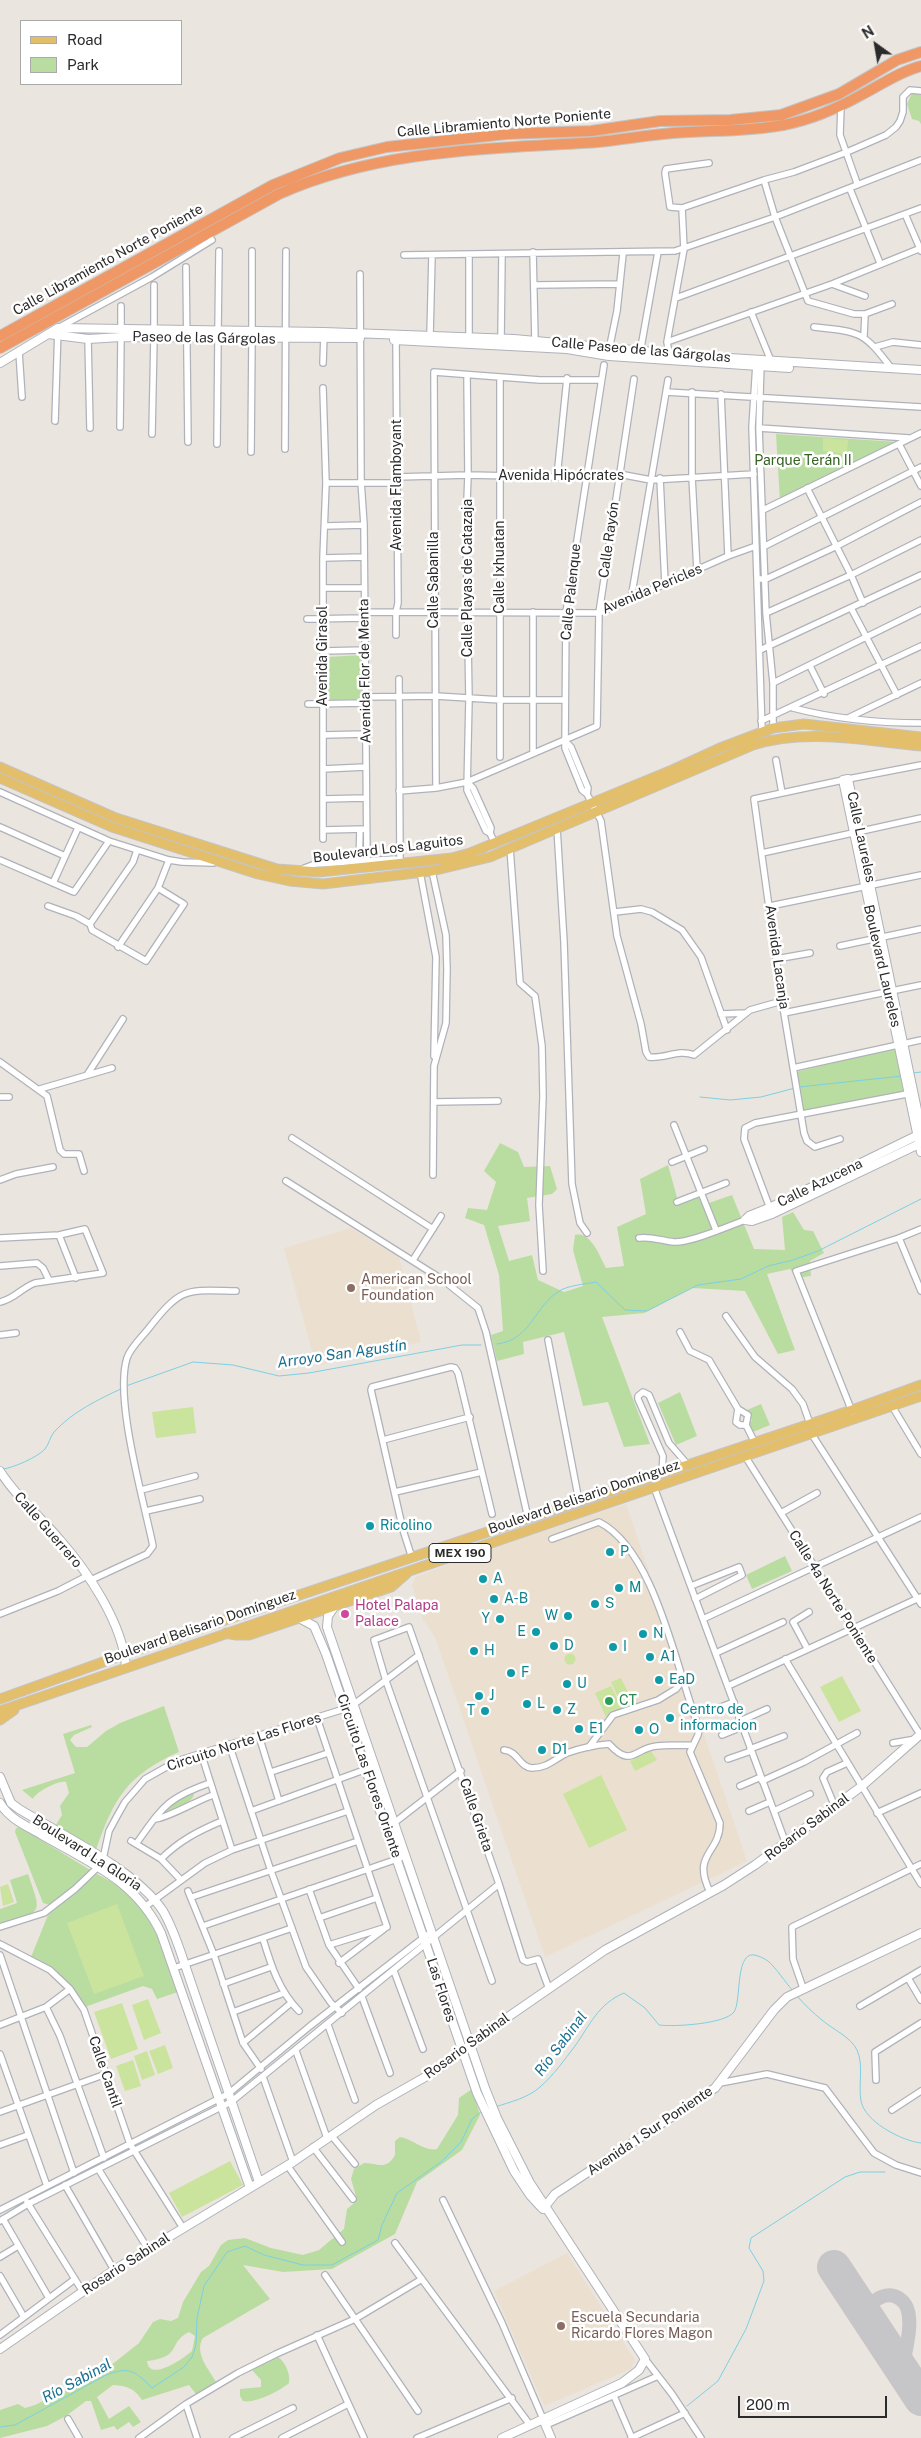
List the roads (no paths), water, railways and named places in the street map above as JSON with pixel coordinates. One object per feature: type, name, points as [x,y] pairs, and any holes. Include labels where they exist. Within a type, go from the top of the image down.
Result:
[{"type":"highway","name":"Calle Libramiento Norte Poniente","points":[[0,336],[273,185],[340,158],[387,147],[507,134],[591,130],[660,121],[730,120],[781,115],[839,94],[897,60],[921,52]]},
{"type":"highway","name":"Calle Libramiento Norte Poniente","points":[[0,348],[194,240],[301,184],[371,162],[459,151],[585,143],[672,133],[753,129],[783,125],[842,106],[883,83],[921,66]]},
{"type":"main road","name":"Boulevard Los Laguitos","points":[[0,778],[112,827],[220,863],[282,879],[323,884],[432,871],[463,864],[510,848],[772,728],[804,724],[921,738]]},
{"type":"main road","points":[[852,740],[858,730]]},
{"type":"main road","name":"Boulevard Los Laguitos","points":[[1,769],[116,818],[256,863],[296,872],[319,872],[452,858],[594,808],[753,745],[776,738],[798,735],[921,746]]},
{"type":"main road","name":"Boulevard Belisario Domínguez","points":[[0,1711],[745,1456],[921,1385]]},
{"type":"main road","name":"Boulevard Belisario Domínguez","points":[[853,1414],[892,1406],[921,1396]]},
{"type":"main road","name":"Boulevard Belisario Domínguez","points":[[0,1699],[662,1473],[755,1443],[810,1429]]},
{"type":"main road","points":[[416,1557],[423,1565]]},
{"type":"main road","points":[[226,1633],[236,1636],[249,1635],[391,1587],[411,1569]]},
{"type":"main road","points":[[0,1720],[27,1702]]},
{"type":"street","points":[[708,163],[666,169],[670,207],[682,208],[764,180],[794,172],[886,135],[896,127],[903,112],[903,97],[910,90],[921,91]]},
{"type":"street","points":[[842,106],[840,135],[857,183]]},
{"type":"street","points":[[404,255],[469,255],[533,252],[622,254],[684,249],[776,217],[850,189],[857,183],[921,160]]},
{"type":"street","points":[[764,180],[808,301],[813,304],[854,314],[865,314],[892,304]]},
{"type":"street","points":[[850,189],[880,263]]},
{"type":"street","points":[[669,353],[667,342],[684,249],[682,208]]},
{"type":"street","points":[[676,298],[921,208]]},
{"type":"street","points":[[667,342],[832,284],[880,263],[921,249],[905,214]]},
{"type":"street","points":[[55,421],[57,332],[212,240],[208,233]]},
{"type":"street","points":[[194,240],[194,251]]},
{"type":"street","points":[[217,444],[219,251]]},
{"type":"street","points":[[251,452],[252,251]]},
{"type":"street","points":[[285,449],[286,251]]},
{"type":"street","points":[[533,252],[535,341]]},
{"type":"street","points":[[639,355],[658,252]]},
{"type":"street","points":[[430,336],[432,254]]},
{"type":"street","points":[[501,339],[502,254]]},
{"type":"street","points":[[609,352],[620,284],[622,254]]},
{"type":"street","points":[[469,255],[469,338]]},
{"type":"street","points":[[186,267],[188,442]]},
{"type":"street","name":"Avenida Flor de Menta","points":[[359,862],[365,798],[366,734],[364,525],[361,481],[360,274]]},
{"type":"street","points":[[534,285],[620,284]]},
{"type":"street","points":[[832,284],[865,296]]},
{"type":"street","points":[[152,434],[154,285]]},
{"type":"street","points":[[120,306],[120,427]]},
{"type":"street","points":[[751,312],[771,361]]},
{"type":"street","points":[[864,336],[865,314]]},
{"type":"street","points":[[710,327],[715,332]]},
{"type":"street","points":[[814,327],[846,331],[864,336],[892,370]]},
{"type":"street","name":"Paseo de las Gárgolas","points":[[57,332],[88,339],[121,333]]},
{"type":"street","name":"Paseo de las Gárgolas","points":[[19,352],[48,334],[57,332],[361,336]]},
{"type":"street","points":[[323,363],[324,335]]},
{"type":"street","name":"Calle Paseo de las Gárgolas","points":[[361,336],[419,338],[921,376]]},
{"type":"street","name":"Calle Paseo de las Gárgolas","points":[[419,338],[430,336],[535,341],[609,352]]},
{"type":"street","name":"Avenida Flamboyant","points":[[396,337],[398,603],[396,635]]},
{"type":"street","points":[[88,339],[90,428]]},
{"type":"street","points":[[875,347],[893,342],[921,345]]},
{"type":"street","points":[[0,363],[19,352],[22,397]]},
{"type":"street","name":"Calle Paseo de las Gárgolas","points":[[639,355],[669,353],[758,363],[771,361],[892,370],[921,370]]},
{"type":"street","points":[[758,363],[754,474],[762,732]]},
{"type":"street","name":"Calle Palenque","points":[[564,740],[566,612],[604,365]]},
{"type":"street","name":"Calle Sabanilla","points":[[436,788],[434,372],[467,375]]},
{"type":"street","points":[[467,375],[500,378],[601,380]]},
{"type":"street","name":"Calle Playas de Catazaja","points":[[467,375],[468,474],[466,528],[469,699],[467,782]]},
{"type":"street","name":"Calle Ixhuatan","points":[[500,378],[500,757]]},
{"type":"street","points":[[557,477],[567,378]]},
{"type":"street","name":"Calle Rayón","points":[[564,740],[597,726],[598,613],[634,379]]},
{"type":"street","points":[[631,599],[668,380]]},
{"type":"street","name":"Avenida Girasol","points":[[323,388],[326,483],[326,526],[323,558],[324,839]]},
{"type":"street","points":[[666,392],[692,392],[921,407]]},
{"type":"street","points":[[692,392],[692,477],[697,570]]},
{"type":"street","points":[[721,394],[728,556]]},
{"type":"street","points":[[757,397],[764,524],[766,613],[773,683],[772,728]]},
{"type":"street","points":[[759,428],[909,438]]},
{"type":"street","points":[[763,510],[921,433]]},
{"type":"street","points":[[899,444],[921,486]]},
{"type":"street","points":[[764,546],[921,467]]},
{"type":"street","name":"Avenida Hipócrates","points":[[326,483],[468,474],[557,477],[619,474],[652,480],[660,478],[754,474]]},
{"type":"street","points":[[660,478],[665,584]]},
{"type":"street","points":[[807,488],[823,517],[863,603]]},
{"type":"street","points":[[758,579],[766,579],[837,546],[921,502]]},
{"type":"street","points":[[756,525],[764,524]]},
{"type":"street","points":[[326,526],[364,525]]},
{"type":"street","points":[[766,613],[851,575],[921,540]]},
{"type":"street","name":"Avenida Pericles","points":[[307,619],[396,612],[501,611],[598,613],[728,556],[756,546]]},
{"type":"street","points":[[323,558],[364,556]]},
{"type":"street","points":[[760,650],[770,647],[921,575]]},
{"type":"street","points":[[323,588],[364,588]]},
{"type":"street","points":[[852,608],[898,695]]},
{"type":"street","points":[[773,683],[921,610]]},
{"type":"street","points":[[533,612],[533,753]]},
{"type":"street","points":[[761,721],[824,694],[921,646]]},
{"type":"street","points":[[323,651],[365,650]]},
{"type":"street","points":[[810,666],[824,694]]},
{"type":"street","points":[[399,679],[400,863]]},
{"type":"street","points":[[848,718],[921,683]]},
{"type":"street","points":[[308,704],[399,696],[534,701],[564,700]]},
{"type":"street","points":[[793,708],[821,715],[881,723],[921,723]]},
{"type":"street","points":[[323,735],[366,734]]},
{"type":"street","points":[[399,791],[436,788],[467,782],[564,740],[571,747],[588,788],[587,794],[594,808],[607,850],[617,936],[626,964],[646,1052],[649,1057],[656,1058],[682,1052],[694,1055],[746,1013]]},
{"type":"street","points":[[776,760],[782,793],[921,765]]},
{"type":"street","points":[[323,769],[365,767]]},
{"type":"street","name":"Boulevard Laureles","points":[[846,780],[909,1077],[920,1140]]},
{"type":"street","points":[[467,782],[473,788],[491,828],[490,833],[495,844]]},
{"type":"street","points":[[0,792],[109,841],[169,860],[220,863]]},
{"type":"street","name":"Avenida Lacanja","points":[[782,793],[754,798],[782,1002],[800,1115],[807,1141],[815,1147],[840,1139]]},
{"type":"street","points":[[323,799],[365,798]]},
{"type":"street","points":[[762,853],[921,818]]},
{"type":"street","points":[[0,827],[65,856]]},
{"type":"street","points":[[53,883],[78,828]]},
{"type":"street","points":[[557,828],[564,942],[572,1176],[580,1222],[587,1233]]},
{"type":"street","points":[[323,830],[363,829]]},
{"type":"street","name":"Avenida Flor de Menta","points":[[363,829],[367,861]]},
{"type":"street","points":[[0,860],[74,892],[109,841]]},
{"type":"street","points":[[510,848],[520,983],[535,996],[542,1046],[543,1096],[539,1205],[543,1270]]},
{"type":"street","points":[[90,924],[133,862],[137,850]]},
{"type":"street","points":[[296,872],[315,864],[395,859],[400,863]]},
{"type":"street","points":[[118,947],[158,888],[169,860]]},
{"type":"street","points":[[432,871],[446,935],[447,969],[446,1023],[434,1066]]},
{"type":"street","points":[[420,872],[436,957],[433,1175]]},
{"type":"street","points":[[770,906],[921,875]]},
{"type":"street","points":[[48,906],[76,916],[90,924],[92,930],[118,947],[146,961],[184,904],[158,888]]},
{"type":"street","points":[[615,912],[641,909],[652,912],[682,930],[701,957],[727,1030]]},
{"type":"street","points":[[840,946],[921,928]]},
{"type":"street","points":[[776,959],[810,953]]},
{"type":"street","points":[[784,1013],[921,985]]},
{"type":"street","points":[[721,1014],[746,1013],[782,1002]]},
{"type":"street","points":[[87,1075],[123,1018]]},
{"type":"street","points":[[793,1068],[921,1040]]},
{"type":"street","points":[[0,1062],[40,1089],[47,1096],[60,1150],[64,1154],[79,1154],[82,1157],[84,1171]]},
{"type":"street","points":[[40,1089],[112,1068]]},
{"type":"street","points":[[771,1211],[744,1138],[745,1128],[755,1123],[911,1093]]},
{"type":"street","points":[[0,1097],[9,1097]]},
{"type":"street","points":[[434,1102],[498,1102]]},
{"type":"street","points":[[674,1125],[716,1230]]},
{"type":"street","points":[[292,1138],[433,1229]]},
{"type":"street","name":"Calle Azucena","points":[[745,1220],[752,1221],[920,1140]]},
{"type":"street","points":[[672,1162],[704,1149]]},
{"type":"street","points":[[0,1180],[16,1174],[53,1167]]},
{"type":"street","points":[[286,1181],[413,1260],[481,1312],[528,1518]]},
{"type":"street","points":[[676,1202],[726,1183]]},
{"type":"street","points":[[413,1260],[441,1216]]},
{"type":"street","points":[[639,1238],[647,1237],[674,1242],[745,1220]]},
{"type":"street","points":[[0,1238],[59,1235],[85,1229],[103,1273],[49,1280],[26,1286],[9,1300],[0,1302]]},
{"type":"street","points":[[853,1414],[796,1270],[899,1238],[921,1229]]},
{"type":"street","points":[[59,1235],[76,1278]]},
{"type":"street","points":[[899,1238],[921,1291]]},
{"type":"street","points":[[0,1266],[37,1263],[43,1268],[49,1280]]},
{"type":"street","points":[[0,1614],[152,1551],[153,1546],[128,1425],[124,1380],[128,1356],[162,1310],[177,1296],[194,1290],[236,1291]]},
{"type":"street","points":[[726,1316],[755,1357],[792,1389],[803,1404],[810,1429],[920,1600],[806,1648],[728,1686]]},
{"type":"street","points":[[680,1332],[690,1351],[709,1360],[738,1409],[748,1415],[746,1425],[755,1443]]},
{"type":"street","points":[[0,1335],[16,1333]]},
{"type":"street","points":[[548,1340],[579,1501]]},
{"type":"street","points":[[416,1557],[403,1530],[371,1390],[372,1387],[451,1367],[455,1368],[470,1417],[492,1514]]},
{"type":"street","points":[[662,1473],[663,1456],[638,1400],[638,1396],[643,1392],[650,1395],[669,1443],[688,1465]]},
{"type":"street","points":[[892,1406],[921,1454]]},
{"type":"street","points":[[738,1409],[736,1422],[740,1425],[746,1425]]},
{"type":"street","points":[[382,1440],[470,1417]]},
{"type":"street","name":"Calle 4a Norte Poniente","points":[[745,1456],[919,1736]]},
{"type":"street","points":[[395,1492],[482,1472]]},
{"type":"street","name":"Calle Guerrero","points":[[1,1473],[60,1540],[89,1578],[114,1624],[125,1655],[126,1667]]},
{"type":"street","points":[[141,1490],[194,1476]]},
{"type":"street","points":[[654,1487],[786,1844]]},
{"type":"street","points":[[781,1513],[817,1494]]},
{"type":"street","points":[[146,1510],[200,1499]]},
{"type":"street","points":[[703,1619],[921,1516]]},
{"type":"street","points":[[552,1538],[600,1522],[622,1538],[645,1572],[657,1600],[699,1728],[698,1736],[690,1752],[720,1823],[718,1835],[702,1865],[703,1876],[710,1892]]},
{"type":"street","points":[[691,1586],[739,1567],[742,1575],[695,1599]]},
{"type":"street","points":[[716,1576],[721,1586]]},
{"type":"street","points":[[335,1606],[328,1616],[327,1627],[394,1822],[402,1857],[435,1935],[470,2046],[517,2166],[530,2195],[550,2215],[645,2359],[701,2438]]},
{"type":"street","points":[[806,1648],[793,1622],[795,1618],[809,1612]]},
{"type":"street","name":"Circuito Las Flores Oriente","points":[[299,1618],[310,1623],[317,1631],[366,1770],[402,1857],[425,1941]]},
{"type":"street","points":[[716,1653],[783,1622]]},
{"type":"street","name":"Calle Grieta","points":[[386,1681],[374,1640],[409,1627],[500,1884],[524,1960],[527,1962],[538,1959],[549,1988]]},
{"type":"street","name":"Circuito Norte Las Flores","points":[[0,1927],[44,1913],[75,1889],[98,1867],[103,1859],[109,1831],[134,1790],[145,1779],[162,1768],[201,1753],[354,1705],[419,1655]]},
{"type":"street","points":[[785,1659],[921,1884]]},
{"type":"street","points":[[386,1681],[492,1981]]},
{"type":"street","points":[[589,1747],[613,1715],[658,1700],[676,1689],[682,1681]]},
{"type":"street","points":[[713,1710],[734,1702]]},
{"type":"street","points":[[722,1735],[767,1709]]},
{"type":"street","points":[[317,1718],[387,1927]]},
{"type":"street","points":[[740,1786],[762,1779],[836,1746],[857,1733]]},
{"type":"street","points":[[259,1736],[279,1801]]},
{"type":"street","points":[[728,1759],[784,1736]]},
{"type":"street","points":[[893,1743],[919,1736]]},
{"type":"street","name":"Rosario Sabinal","points":[[0,2350],[114,2270],[290,2164],[313,2147],[462,2053],[549,1988],[604,1950],[710,1892],[786,1844],[862,1786],[919,1736]]},
{"type":"street","points":[[229,1744],[271,1871],[306,1967],[342,2014]]},
{"type":"street","points":[[504,1750],[515,1753],[525,1766],[531,1768],[548,1766],[562,1756],[589,1747],[609,1744],[625,1756],[632,1757],[655,1746],[692,1745]]},
{"type":"street","points":[[201,1753],[232,1850]]},
{"type":"street","points":[[271,1772],[328,1753]]},
{"type":"street","points":[[835,1807],[823,1778],[827,1772],[847,1762]]},
{"type":"street","points":[[251,1811],[375,1766]]},
{"type":"street","points":[[394,1822],[461,1772]]},
{"type":"street","name":"Boulevard La Gloria","points":[[0,1777],[12,1803],[19,1809],[103,1859],[143,1887],[154,1900],[172,1929],[259,2182]]},
{"type":"street","points":[[180,1880],[161,1859],[134,1842],[166,1804],[178,1796],[210,1783]]},
{"type":"street","points":[[774,1811],[810,1794]]},
{"type":"street","points":[[877,1813],[921,1794]]},
{"type":"street","points":[[155,1819],[166,1818],[185,1806],[213,1795]]},
{"type":"street","points":[[749,1811],[770,1802]]},
{"type":"street","name":"Boulevard La Gloria","points":[[0,1803],[12,1818],[98,1867],[133,1891],[146,1906],[162,1933],[250,2188]]},
{"type":"street","points":[[146,1906],[205,1863],[232,1850],[348,1811]]},
{"type":"street","points":[[161,1859],[176,1844],[188,1836],[222,1821]]},
{"type":"street","points":[[192,1897],[358,1841]]},
{"type":"street","points":[[203,1926],[402,1857]]},
{"type":"street","points":[[802,1989],[793,1959],[792,1927],[921,1864]]},
{"type":"street","points":[[49,2298],[2,2220],[65,2185],[99,2170],[223,2107],[261,2068],[335,2006],[435,1935],[500,1884]]},
{"type":"street","points":[[309,1889],[329,1945],[339,1963],[359,1989]]},
{"type":"street","points":[[188,1891],[214,1955],[243,2043],[261,2068]]},
{"type":"street","points":[[319,1918],[377,1898]]},
{"type":"street","points":[[329,1945],[387,1927]]},
{"type":"street","points":[[339,1963],[387,1927]]},
{"type":"street","points":[[174,1968],[292,1928]]},
{"type":"street","name":"Avenida 1 Sur Poniente","points":[[544,2207],[555,2194],[702,2098],[720,2083],[774,2010],[787,1997],[921,1933]]},
{"type":"street","points":[[263,1939],[271,1967],[284,1993],[299,2011]]},
{"type":"street","points":[[0,2210],[220,2099],[230,2098],[263,2077],[342,2014],[394,1971],[425,1941]]},
{"type":"street","name":"Las Flores","points":[[425,1941],[477,2093],[489,2122],[517,2166]]},
{"type":"street","name":"Calle Cantil","points":[[0,1944],[50,1970],[70,1989],[84,2010],[130,2144],[183,2228]]},
{"type":"street","points":[[0,1955],[46,2096],[74,2173]]},
{"type":"street","points":[[223,1984],[271,1967]]},
{"type":"street","points":[[860,2006],[921,1970]]},
{"type":"street","points":[[394,1971],[423,2049]]},
{"type":"street","points":[[908,1978],[921,2000]]},
{"type":"street","points":[[0,2025],[46,2007],[70,1989]]},
{"type":"street","points":[[233,2012],[284,1993]]},
{"type":"street","points":[[362,1997],[390,2073]]},
{"type":"street","points":[[243,2043],[291,2003]]},
{"type":"street","points":[[46,2007],[60,2036],[104,2158]]},
{"type":"street","points":[[876,2080],[875,2052],[921,2023]]},
{"type":"street","points":[[328,2025],[355,2100]]},
{"type":"street","points":[[296,2051],[329,2137],[355,2164]]},
{"type":"street","points":[[0,2054],[47,2186]]},
{"type":"street","points":[[0,2112],[77,2086],[106,2074]]},
{"type":"street","points":[[720,2083],[767,2074],[826,2088],[874,2153],[896,2165],[921,2173]]},
{"type":"street","points":[[0,2079],[7,2077]]},
{"type":"street","points":[[263,2077],[290,2164],[342,2242]]},
{"type":"street","points":[[892,2110],[921,2091]]},
{"type":"street","points":[[0,2146],[28,2135]]},
{"type":"street","points":[[313,2147],[353,2199]]},
{"type":"street","points":[[99,2170],[148,2249]]},
{"type":"street","points":[[65,2185],[114,2270]]},
{"type":"street","points":[[25,2198],[83,2292]]},
{"type":"street","points":[[443,2200],[502,2323],[551,2438]]},
{"type":"street","points":[[396,2243],[512,2398],[530,2425]]},
{"type":"street","points":[[0,2257],[18,2246]]},
{"type":"street","points":[[326,2275],[418,2411]]},
{"type":"street","points":[[0,2276],[24,2317]]},
{"type":"street","points":[[0,2334],[75,2279]]},
{"type":"street","points":[[139,2438],[186,2404],[238,2373],[355,2319],[422,2280]]},
{"type":"street","name":"Rosario Sabinal","points":[[0,2355],[43,2325],[45,2319]]},
{"type":"street","points":[[317,2335],[364,2438]]},
{"type":"street","points":[[544,2422],[622,2383],[639,2370],[645,2359]]},
{"type":"street","points":[[502,2438],[530,2425],[544,2422],[614,2396],[658,2376]]},
{"type":"street","points":[[614,2396],[631,2438],[685,2414]]},
{"type":"street","points":[[417,2438],[512,2398]]},
{"type":"street","points":[[186,2404],[197,2438]]},
{"type":"street","points":[[282,2438],[348,2404]]},
{"type":"street","points":[[233,2438],[293,2408]]},
{"type":"street","points":[[68,2419],[80,2438]]},
{"type":"waterway","points":[[913,1073],[921,1072]]},
{"type":"waterway","points":[[799,1087],[902,1076]]},
{"type":"waterway","points":[[700,1097],[730,1100],[761,1097],[795,1088]]},
{"type":"waterway","name":"Arroyo San Agustín","points":[[497,1344],[518,1336],[526,1329],[552,1296],[565,1288],[596,1282],[625,1310],[647,1311],[698,1285],[741,1279],[768,1266],[818,1251],[921,1199]]},
{"type":"waterway","name":"Arroyo San Agustín","points":[[126,1386],[193,1362],[233,1365],[279,1376],[309,1373],[462,1345],[481,1345]]},
{"type":"waterway","name":"Arroyo San Agustín","points":[[3,1469],[37,1455],[45,1449],[54,1432],[69,1418],[95,1401],[123,1388]]},
{"type":"waterway","name":"Río Sabinal","points":[[495,2107],[524,2097],[540,2087],[563,2062],[601,2009],[624,1993],[645,2008],[659,2025],[687,2025],[721,2019],[734,2012],[742,1966],[745,1959],[750,1955],[758,1956],[768,1961],[793,1991]]},
{"type":"waterway","name":"Río Sabinal","points":[[797,1996],[809,2009],[854,2045],[859,2056],[861,2069],[861,2101],[869,2116],[885,2129],[904,2139],[921,2143]]},
{"type":"waterway","name":"Río Sabinal","points":[[0,2427],[15,2425],[114,2372],[132,2372],[152,2388],[184,2367],[192,2357],[196,2345],[197,2318],[204,2286],[227,2252],[245,2246],[264,2255],[303,2265],[332,2265],[378,2240],[382,2225],[397,2193],[441,2162],[461,2142],[472,2119],[482,2111]]},
{"type":"waterway","points":[[687,2406],[718,2381],[746,2329],[764,2281],[763,2271],[749,2248],[751,2238],[845,2177],[860,2172],[885,2172]]},
{"type":"place","name":"American School Foundation","points":[[351,1288]]},
{"type":"place","name":"Ricolino","points":[[370,1526]]},
{"type":"place","name":"P","points":[[610,1552]]},
{"type":"place","name":"A","points":[[483,1579]]},
{"type":"place","name":"M","points":[[619,1588]]},
{"type":"place","name":"A-B","points":[[494,1599]]},
{"type":"place","name":"S","points":[[595,1604]]},
{"type":"place","name":"Hotel Palapa Palace","points":[[345,1614]]},
{"type":"place","name":"W","points":[[568,1616]]},
{"type":"place","name":"Y","points":[[500,1619]]},
{"type":"place","name":"E","points":[[536,1632]]},
{"type":"place","name":"N","points":[[643,1634]]},
{"type":"place","name":"D","points":[[554,1646]]},
{"type":"place","name":"I","points":[[613,1647]]},
{"type":"place","name":"H","points":[[474,1651]]},
{"type":"place","name":"A1","points":[[650,1657]]},
{"type":"place","name":"F","points":[[511,1673]]},
{"type":"place","name":"EaD","points":[[659,1680]]},
{"type":"place","name":"U","points":[[567,1684]]},
{"type":"place","name":"J","points":[[479,1696]]},
{"type":"place","name":"CT","points":[[609,1701]]},
{"type":"place","name":"L","points":[[527,1704]]},
{"type":"place","name":"Z","points":[[557,1710]]},
{"type":"place","name":"T","points":[[485,1711]]},
{"type":"place","name":"Centro de informacion","points":[[670,1718]]},
{"type":"place","name":"E1","points":[[579,1729]]},
{"type":"place","name":"O","points":[[639,1730]]},
{"type":"place","name":"D1","points":[[542,1750]]},
{"type":"place","name":"Escuela Secundaria Ricardo Flores Magon","points":[[561,2326]]},
{"type":"park label","name":"Parque Terán II","points":[[803,461]]}]
